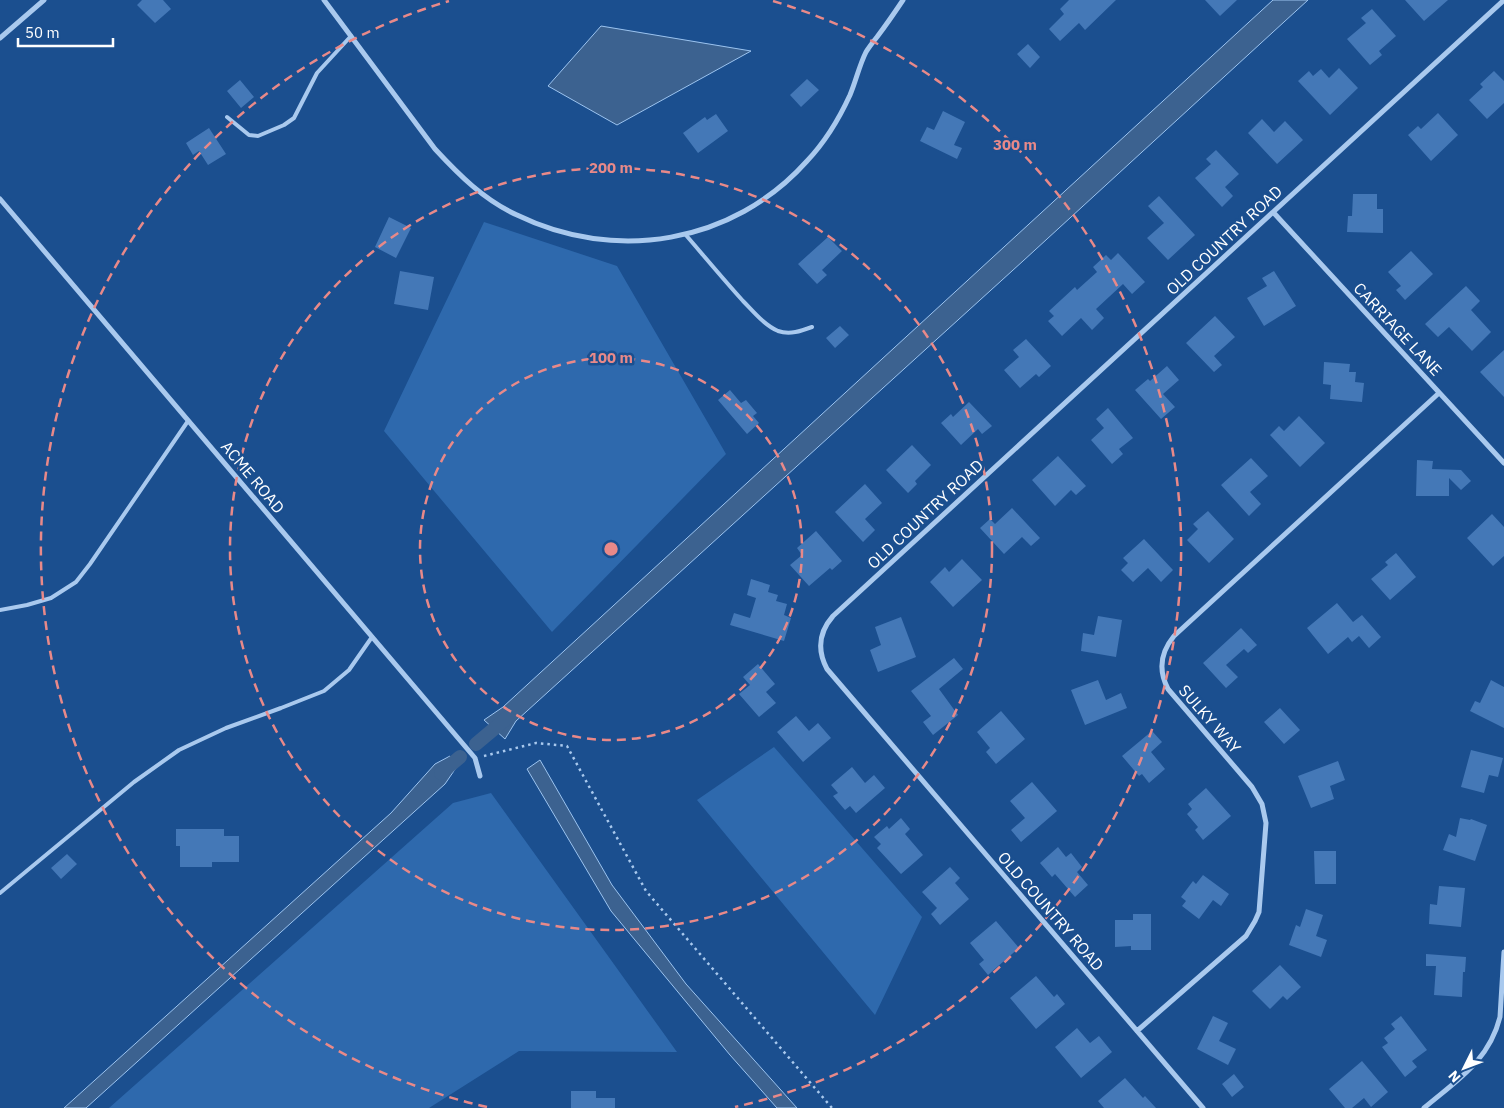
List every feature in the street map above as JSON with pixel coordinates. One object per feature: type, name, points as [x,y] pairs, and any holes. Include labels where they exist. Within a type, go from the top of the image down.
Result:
[{"type":"street","points":[[324,0],[435,149],[456,171],[489,199],[515,215],[543,227],[572,236],[632,242],[662,239],[720,223],[764,199],[786,182],[807,161],[826,137],[842,112],[866,52],[903,0]]},
{"type":"street","name":"OLD COUNTRY ROAD","points":[[1203,1108],[827,669],[822,660],[820,641],[826,623],[833,616],[1504,0]]},
{"type":"street","points":[[0,38],[42,2]]},
{"type":"street","name":"ACME ROAD","points":[[0,199],[475,758],[480,776]]},
{"type":"street","name":"CARRIAGE LANE","points":[[1273,212],[1504,463]]},
{"type":"street","name":"SULKY WAY","points":[[1137,1031],[1246,936],[1255,921],[1260,902],[1266,823],[1262,804],[1252,787],[1168,689],[1161,671],[1164,652],[1174,636],[1439,393]]},
{"type":"street","points":[[1424,1108],[1471,1068],[1490,1045],[1500,1017],[1504,952]]},
{"type":"lane","points":[[34,0],[42,2]]},
{"type":"lane","points":[[227,117],[249,135],[258,136],[284,125],[294,118],[316,73],[351,36]]},
{"type":"lane","points":[[0,210],[5,205]]},
{"type":"lane","points":[[685,234],[768,325],[787,333],[812,327]]},
{"type":"lane","points":[[0,610],[27,606],[52,598],[76,582],[188,420]]},
{"type":"lane","points":[[0,893],[134,782],[179,750],[226,728],[324,691],[349,670],[372,637]]},
{"type":"path","points":[[475,758],[536,743],[567,746],[646,891],[832,1108]]},
{"type":"shaded area","points":[[1273,0],[1308,0],[516,721],[505,739],[484,720],[503,707]]},
{"type":"shaded area","points":[[601,26],[751,51],[617,125],[548,86]]},
{"type":"shaded area","points":[[484,222],[617,266],[726,454],[552,632],[384,431]]},
{"type":"shaded area","points":[[774,747],[922,917],[875,1015],[697,800]]},
{"type":"shaded area","points":[[450,756],[458,765],[445,784],[86,1108],[64,1108],[391,813],[435,764]]},
{"type":"shaded area","points":[[540,760],[612,885],[686,984],[797,1108],[777,1108],[730,1055],[611,911],[527,769]]},
{"type":"shaded area","points":[[491,793],[677,1052],[519,1051],[429,1108],[109,1108],[453,803]]},
{"type":"building","points":[[142,0],[163,0],[171,9],[155,23],[137,5]]},
{"type":"building","points":[[1069,0],[1116,0],[1085,30],[1079,23],[1060,41],[1049,29],[1064,14],[1060,9]]},
{"type":"building","points":[[1205,0],[1237,0],[1220,16]]},
{"type":"building","points":[[1405,0],[1448,0],[1424,21]]},
{"type":"building","points":[[1372,9],[1396,36],[1379,51],[1382,55],[1370,65],[1347,39],[1366,23],[1361,18]]},
{"type":"building","points":[[1028,44],[1040,57],[1030,68],[1017,54]]},
{"type":"building","points":[[1339,68],[1358,88],[1330,115],[1298,81],[1309,71],[1313,76],[1321,69],[1329,78]]},
{"type":"building","points":[[1494,71],[1504,81],[1504,103],[1487,119],[1469,100],[1483,87],[1480,84]]},
{"type":"building","points":[[807,79],[819,90],[801,107],[790,95]]},
{"type":"building","points":[[240,80],[254,97],[241,108],[227,91]]},
{"type":"building","points":[[943,111],[965,122],[954,145],[962,148],[957,159],[920,141],[927,127],[934,130]]},
{"type":"building","points":[[1438,113],[1458,135],[1431,161],[1408,135],[1418,126],[1421,129]]},
{"type":"building","points":[[716,114],[728,131],[698,153],[683,133],[705,117],[707,120]]},
{"type":"building","points":[[1262,119],[1274,132],[1285,121],[1303,140],[1277,164],[1248,133]]},
{"type":"building","points":[[209,128],[226,154],[208,165],[199,151],[193,155],[186,143]]},
{"type":"building","points":[[1216,150],[1239,174],[1225,187],[1233,196],[1222,207],[1195,178],[1211,164],[1206,159]]},
{"type":"building","points":[[1353,194],[1377,194],[1377,209],[1383,209],[1383,233],[1347,232],[1348,216],[1352,216]]},
{"type":"building","points":[[1159,196],[1195,235],[1168,260],[1147,238],[1164,223],[1148,206]]},
{"type":"building","points":[[389,217],[411,228],[396,258],[375,247]]},
{"type":"building","points":[[828,237],[842,251],[822,270],[827,275],[817,284],[798,264]]},
{"type":"building","points":[[1411,251],[1433,274],[1405,300],[1396,290],[1401,286],[1388,272]]},
{"type":"building","points":[[1118,253],[1145,282],[1132,294],[1123,284],[1096,309],[1104,318],[1092,330],[1081,318],[1062,336],[1048,321],[1054,316],[1049,311],[1075,287],[1077,290],[1097,272],[1093,267],[1106,255],[1111,260]]},
{"type":"building","points":[[400,271],[434,277],[428,310],[394,304]]},
{"type":"building","points":[[1274,271],[1296,306],[1264,326],[1247,298],[1267,286],[1262,278]]},
{"type":"building","points":[[1466,286],[1480,301],[1471,310],[1491,332],[1472,351],[1449,327],[1438,337],[1425,324]]},
{"type":"building","points":[[1215,316],[1235,337],[1214,356],[1222,365],[1214,372],[1186,343]]},
{"type":"building","points":[[840,326],[849,335],[835,348],[826,338]]},
{"type":"building","points":[[1026,339],[1051,366],[1039,377],[1036,374],[1020,388],[1004,370],[1019,357],[1013,350]]},
{"type":"building","points":[[1504,350],[1504,397],[1480,372]]},
{"type":"building","points":[[1324,362],[1350,364],[1349,372],[1356,372],[1355,382],[1364,383],[1362,402],[1330,399],[1331,385],[1323,384]]},
{"type":"building","points":[[1167,366],[1179,380],[1163,394],[1175,407],[1161,419],[1135,390],[1148,379],[1150,381]]},
{"type":"building","points":[[730,390],[741,403],[746,400],[757,413],[753,416],[759,423],[747,434],[718,400]]},
{"type":"building","points":[[969,402],[992,426],[982,434],[978,429],[961,445],[941,423],[951,414],[953,417]]},
{"type":"building","points":[[1108,408],[1133,438],[1119,449],[1123,454],[1112,464],[1091,440],[1104,428],[1096,419]]},
{"type":"building","points":[[1299,416],[1325,443],[1300,467],[1270,435],[1279,426],[1284,431]]},
{"type":"building","points":[[912,445],[931,465],[915,481],[917,484],[908,493],[886,470]]},
{"type":"building","points":[[1058,456],[1086,486],[1076,495],[1071,490],[1055,506],[1032,480]]},
{"type":"building","points":[[1251,458],[1268,476],[1250,492],[1261,504],[1249,516],[1221,485]]},
{"type":"building","points":[[1417,460],[1433,461],[1432,469],[1461,470],[1471,481],[1461,490],[1449,478],[1449,496],[1416,496]]},
{"type":"building","points":[[865,484],[882,503],[865,519],[875,530],[863,542],[835,512]]},
{"type":"building","points":[[1012,508],[1040,538],[1031,546],[1022,537],[1004,554],[980,528],[990,519],[995,524]]},
{"type":"building","points":[[1208,511],[1234,539],[1209,563],[1187,540],[1198,529],[1193,524]]},
{"type":"building","points":[[1492,514],[1504,527],[1504,556],[1493,566],[1467,538]]},
{"type":"building","points":[[816,531],[842,561],[832,570],[830,568],[809,586],[790,565],[802,555],[797,548]]},
{"type":"building","points":[[1144,539],[1173,570],[1161,582],[1148,568],[1133,582],[1121,570],[1128,563],[1123,558]]},
{"type":"building","points":[[1396,553],[1416,577],[1390,600],[1371,579],[1388,565],[1385,562]]},
{"type":"building","points":[[962,559],[982,580],[953,607],[930,582],[945,567],[949,572]]},
{"type":"building","points":[[751,579],[770,585],[768,592],[778,595],[776,601],[787,604],[784,615],[791,618],[784,641],[730,625],[734,613],[750,618],[756,598],[747,595]]},
{"type":"building","points":[[1337,603],[1353,622],[1362,615],[1381,637],[1369,648],[1359,636],[1352,642],[1348,637],[1328,654],[1307,628]]},
{"type":"building","points":[[1098,616],[1122,620],[1116,657],[1081,651],[1083,633],[1094,635]]},
{"type":"building","points":[[901,617],[916,657],[878,672],[870,650],[881,645],[875,627]]},
{"type":"building","points":[[1241,628],[1257,645],[1248,653],[1244,649],[1226,665],[1238,677],[1226,688],[1203,663]]},
{"type":"building","points":[[954,658],[963,669],[939,689],[958,715],[933,735],[923,722],[931,716],[911,691]]},
{"type":"building","points":[[758,664],[775,684],[766,692],[776,703],[759,717],[739,694],[750,685],[743,677]]},
{"type":"building","points":[[1098,680],[1106,700],[1121,693],[1127,708],[1085,725],[1071,690]]},
{"type":"building","points":[[1491,680],[1504,687],[1504,728],[1470,711],[1475,701],[1480,703]]},
{"type":"building","points":[[1280,708],[1300,730],[1284,744],[1264,722]]},
{"type":"building","points":[[1001,711],[1025,739],[996,764],[986,752],[990,748],[977,732]]},
{"type":"building","points":[[796,716],[809,731],[818,723],[831,738],[803,762],[777,732]]},
{"type":"building","points":[[1152,731],[1162,742],[1151,752],[1165,769],[1149,783],[1142,774],[1139,776],[1122,756]]},
{"type":"building","points":[[1471,750],[1503,758],[1498,777],[1489,775],[1484,793],[1461,787]]},
{"type":"building","points":[[1338,761],[1345,780],[1330,786],[1334,799],[1311,808],[1298,776]]},
{"type":"building","points":[[852,767],[865,783],[874,775],[885,788],[856,813],[850,806],[845,810],[833,796],[838,793],[831,785]]},
{"type":"building","points":[[1032,782],[1057,811],[1021,842],[1011,830],[1025,818],[1010,801]]},
{"type":"building","points":[[1206,788],[1231,816],[1203,840],[1195,830],[1198,827],[1187,814],[1192,809],[1188,804]]},
{"type":"building","points":[[901,818],[910,829],[905,834],[923,855],[901,874],[877,848],[881,844],[874,837],[887,826],[889,829]]},
{"type":"building","points":[[1460,818],[1471,819],[1487,825],[1475,861],[1443,850],[1449,834],[1456,837]]},
{"type":"building","points":[[176,829],[224,829],[224,836],[239,836],[239,862],[212,862],[212,867],[180,867],[180,846],[176,846]]},
{"type":"building","points":[[1058,847],[1066,857],[1071,853],[1082,867],[1077,872],[1088,885],[1075,897],[1055,874],[1052,877],[1040,863]]},
{"type":"building","points":[[1314,851],[1336,851],[1336,884],[1315,884]]},
{"type":"building","points":[[67,854],[77,864],[61,879],[51,868]]},
{"type":"building","points":[[950,867],[960,878],[955,883],[969,899],[940,925],[931,914],[937,908],[922,892]]},
{"type":"building","points":[[1203,875],[1229,894],[1221,906],[1213,900],[1199,919],[1182,906],[1186,901],[1181,897],[1193,881],[1196,884]]},
{"type":"building","points":[[1439,886],[1465,888],[1461,927],[1429,924],[1430,904],[1437,905]]},
{"type":"building","points":[[1306,909],[1323,915],[1316,936],[1327,940],[1321,957],[1289,945],[1296,925],[1300,927]]},
{"type":"building","points":[[1133,914],[1151,914],[1151,950],[1131,950],[1131,946],[1115,947],[1115,920],[1133,920]]},
{"type":"building","points":[[996,921],[1019,948],[988,975],[979,964],[984,960],[970,943]]},
{"type":"building","points":[[1426,954],[1466,957],[1462,997],[1434,995],[1436,966],[1426,966]]},
{"type":"building","points":[[1280,965],[1301,987],[1287,1000],[1283,996],[1270,1009],[1252,991]]},
{"type":"building","points":[[1036,976],[1054,997],[1057,994],[1065,1004],[1036,1029],[1010,998]]},
{"type":"building","points":[[1213,1016],[1228,1023],[1219,1041],[1236,1049],[1228,1065],[1197,1049]]},
{"type":"building","points":[[1401,1016],[1427,1050],[1412,1061],[1417,1067],[1405,1077],[1382,1047],[1388,1043],[1384,1038],[1395,1029],[1391,1024]]},
{"type":"building","points":[[1077,1028],[1090,1043],[1099,1036],[1112,1052],[1081,1078],[1055,1047]]},
{"type":"building","points":[[1362,1061],[1388,1092],[1371,1107],[1364,1098],[1352,1108],[1345,1108],[1329,1089]]},
{"type":"building","points":[[1234,1074],[1244,1087],[1232,1097],[1222,1084]]},
{"type":"building","points":[[1125,1078],[1143,1098],[1145,1096],[1156,1108],[1104,1108],[1098,1101]]},
{"type":"building","points":[[571,1091],[596,1091],[596,1098],[615,1098],[615,1108],[571,1108]]},
{"type":"waterway","points":[[476,744],[508,717]]},
{"type":"waterway","points":[[441,773],[460,757]]}]
